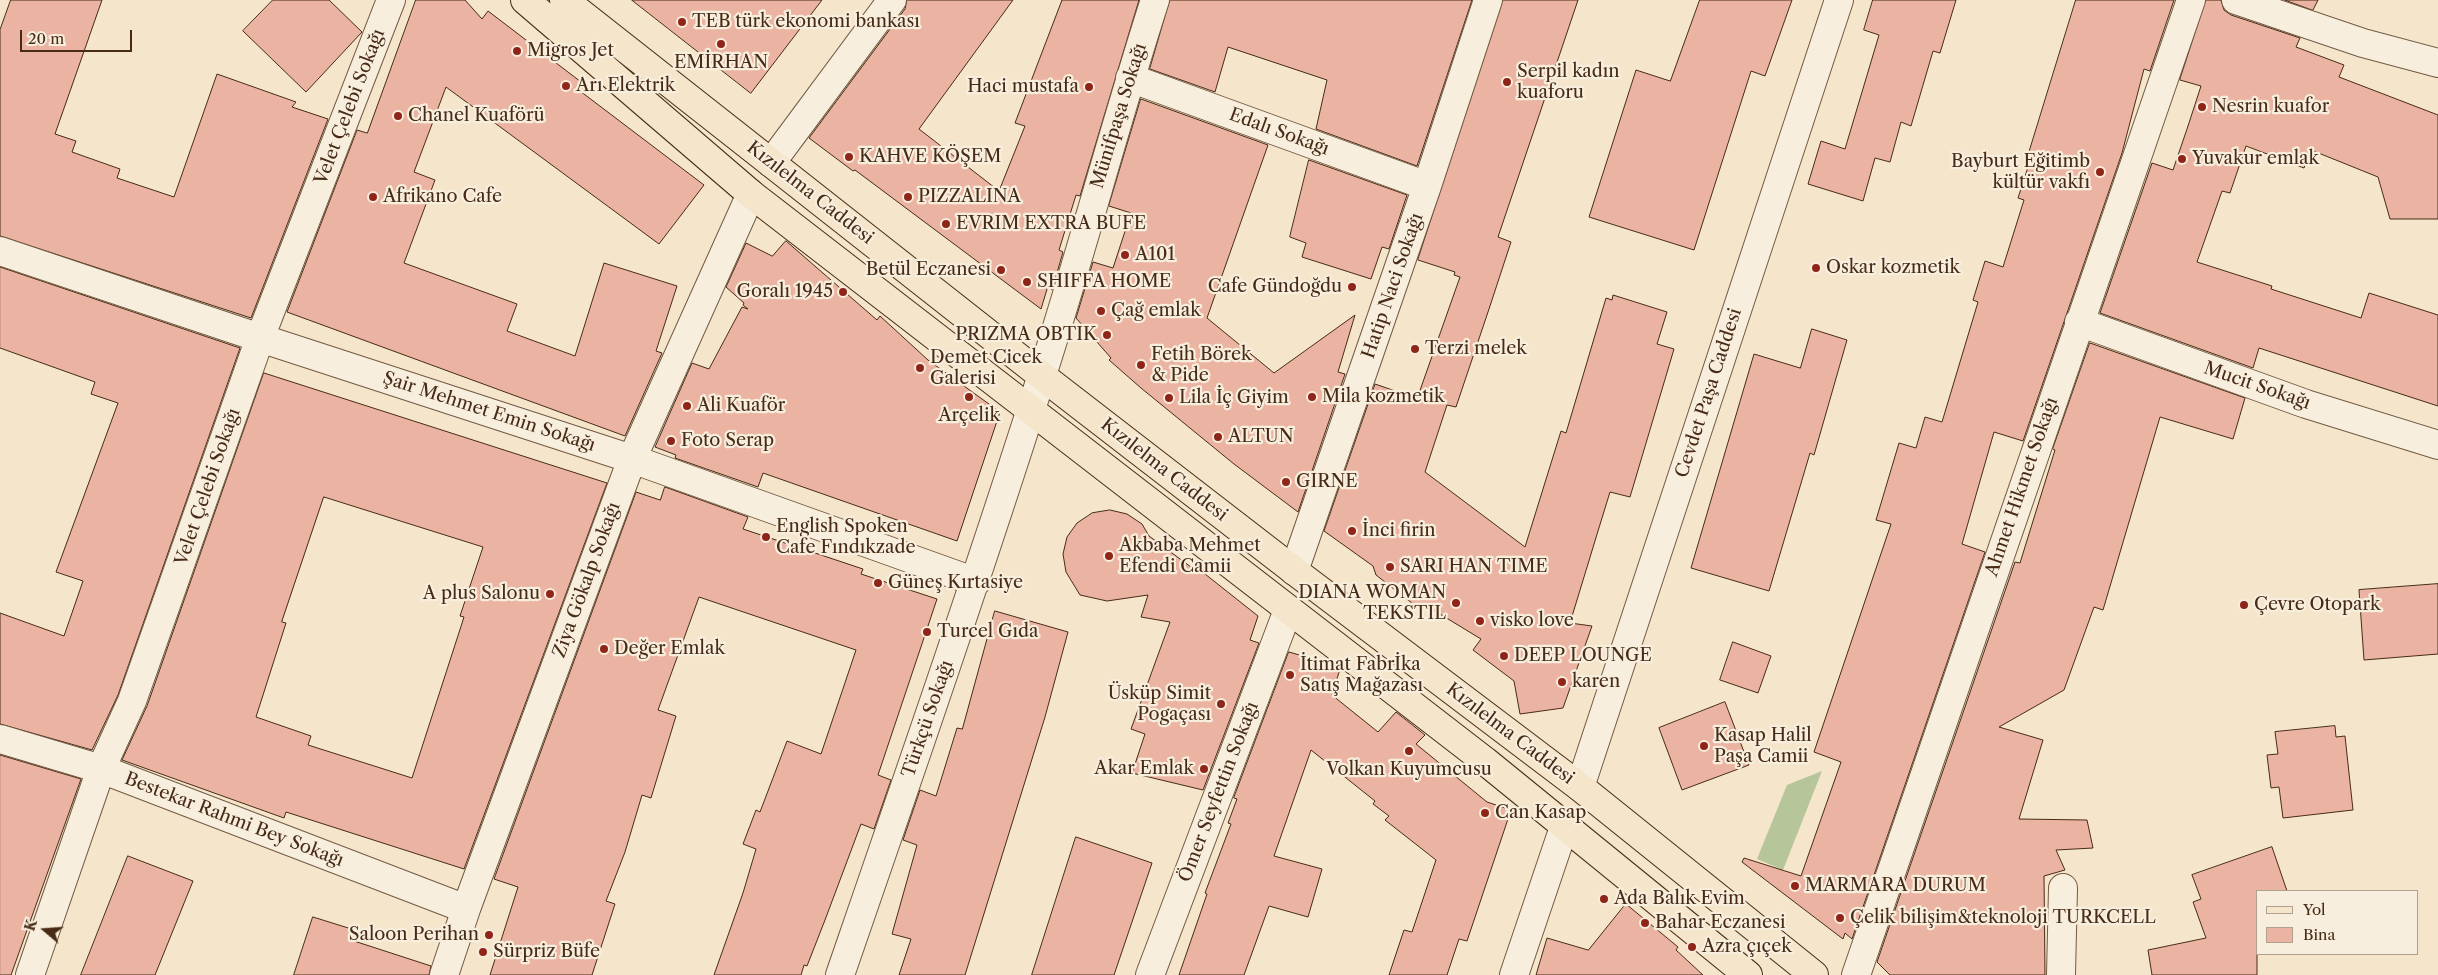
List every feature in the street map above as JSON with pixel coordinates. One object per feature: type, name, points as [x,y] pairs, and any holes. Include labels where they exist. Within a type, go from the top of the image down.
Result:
[{"type":"main road","name":"Kızılelma Caddesi","points":[[525,0],[751,194],[1485,761],[1748,975]]},
{"type":"main road","name":"Kızılelma Caddesi","points":[[564,0],[1042,376],[1294,571],[1580,787],[1814,975]]},
{"type":"main road","points":[[751,194],[771,163]]},
{"type":"main road","points":[[1564,827],[1580,787]]},
{"type":"street","name":"Velet Çelebi Sokağı","points":[[30,975],[101,770],[132,701],[260,338],[391,0]]},
{"type":"street","points":[[771,163],[892,0]]},
{"type":"street","name":"Münifpaşa Sokağı","points":[[1042,376],[1155,0]]},
{"type":"street","name":"Hatip Naci Sokağı","points":[[1294,571],[1428,186],[1488,0]]},
{"type":"street","name":"Cevdet Paşa Caddesi","points":[[1580,787],[1839,0]]},
{"type":"street","name":"Ahmet Hikmet Sokağı","points":[[1856,975],[2078,322],[2191,0]]},
{"type":"street","points":[[2236,0],[2363,43],[2438,63]]},
{"type":"street","name":"Edalı Sokağı","points":[[1130,78],[1428,186]]},
{"type":"street","name":"Ziya Gökalp Sokağı","points":[[444,975],[466,909],[632,458],[751,194]]},
{"type":"street","name":"Şair Mehmet Emin Sokağı","points":[[0,251],[260,338],[632,458],[976,582]]},
{"type":"street","name":"Mucit Sokağı","points":[[2078,322],[2306,404],[2438,444]]},
{"type":"street","name":"Türkçü Sokağı","points":[[840,975],[976,582],[1042,376]]},
{"type":"street","name":"Ömer Seyfettin Sokağı","points":[[1150,975],[1288,610]]},
{"type":"street","name":"Bestekar Rahmi Bey Sokağı","points":[[0,739],[101,770],[466,909]]},
{"type":"street","points":[[1514,975],[1564,827]]},
{"type":"street","points":[[2061,975],[2063,888]]},
{"type":"green space","points":[[1822,771],[1783,870],[1757,859],[1787,785]]},
{"type":"building","points":[[11,0],[102,0],[55,134],[76,141],[72,152],[120,169],[117,178],[174,197],[217,74],[296,102],[292,107],[328,119],[251,318],[0,236],[0,30]]},
{"type":"building","points":[[273,0],[329,0],[362,32],[306,92],[243,31]]},
{"type":"building","points":[[416,0],[465,0],[482,19],[488,11],[585,85],[580,91],[704,185],[659,244],[446,87],[414,172],[435,180],[404,263],[517,304],[507,331],[575,356],[604,263],[677,286],[656,351],[662,353],[625,436],[287,312],[357,130],[367,133]]},
{"type":"building","points":[[632,0],[822,0],[751,93]]},
{"type":"building","points":[[907,0],[1013,0],[919,129],[999,191],[1025,126],[1015,123],[1062,0],[1139,0],[1080,196],[1076,195],[1059,250],[1063,252],[1052,290],[1048,286],[1041,309],[855,170],[853,171],[809,138],[905,9]]},
{"type":"building","points":[[1170,0],[1472,0],[1417,166],[1316,129],[1327,80],[1228,47],[1215,92],[1150,69]]},
{"type":"building","points":[[1503,0],[1578,0],[1498,237],[1511,242],[1456,407],[1447,405],[1425,472],[1525,547],[1561,431],[1566,433],[1606,298],[1612,300],[1613,295],[1667,312],[1657,344],[1674,349],[1630,497],[1610,492],[1570,623],[1592,626],[1563,708],[1520,714],[1514,681],[1473,650],[1481,639],[1425,605],[1413,604],[1376,575],[1373,566],[1324,531],[1375,384],[1407,395],[1408,392],[1418,396],[1460,277],[1454,275],[1455,272],[1418,260]]},
{"type":"building","points":[[1700,0],[1792,0],[1765,76],[1751,71],[1694,250],[1589,217],[1636,70],[1670,81]]},
{"type":"building","points":[[1873,0],[1956,0],[1940,53],[1933,51],[1911,126],[1901,122],[1890,162],[1875,158],[1863,201],[1808,184],[1821,141],[1845,149],[1879,35],[1864,30]]},
{"type":"building","points":[[2076,0],[2174,0],[2150,71],[2144,69],[2122,153],[2023,441],[1994,432],[1962,544],[1985,552],[1852,939],[1845,933],[1843,939],[1742,862],[1744,858],[1801,876],[1841,762],[1814,752],[1891,524],[1876,520],[1899,443],[1916,448],[1925,417],[1942,422],[1978,302],[1973,300],[1985,261],[2003,267],[2024,200],[2018,198],[2028,167],[2025,166]]},
{"type":"building","points":[[2206,0],[2221,0],[2224,10],[2231,15],[2300,38],[2296,47],[2344,65],[2339,77],[2438,115],[2438,219],[2390,219],[2378,177],[2311,150],[2304,168],[2246,146],[2230,193],[2222,191],[2197,262],[2272,286],[2271,289],[2361,318],[2369,293],[2438,315],[2438,406],[2259,348],[2253,368],[2100,313],[2152,163],[2173,170],[2188,126],[2201,86],[2180,80]]},
{"type":"building","points":[[2285,0],[2318,0],[2313,10]]},
{"type":"building","points":[[1141,99],[1268,145],[1207,318],[1274,373],[1355,315],[1338,372],[1345,374],[1298,512],[1234,464],[1141,388],[1109,360],[1111,358],[1076,318],[1093,262],[1113,268],[1131,213],[1109,206]]},
{"type":"building","points":[[1309,160],[1407,195],[1389,249],[1382,247],[1371,279],[1302,257],[1306,243],[1290,237]]},
{"type":"building","points":[[786,241],[877,320],[880,316],[928,360],[1000,412],[957,541],[763,473],[758,487],[675,458],[676,455],[655,447],[692,363],[709,369],[742,307],[748,309],[726,287],[746,243],[772,256]]},
{"type":"building","points":[[0,267],[240,348],[118,695],[92,750],[0,724],[0,613],[64,636],[83,581],[56,572],[118,403],[91,394],[95,382],[0,348]]},
{"type":"building","points":[[1812,329],[1847,340],[1814,455],[1810,453],[1769,591],[1691,568],[1754,354],[1800,368]]},
{"type":"building","points":[[2090,343],[2245,398],[2233,439],[2160,417],[2103,610],[2094,607],[2064,690],[1999,727],[2043,740],[2019,819],[2087,820],[2093,848],[2056,850],[2065,870],[2044,876],[2045,975],[1890,975],[1877,962],[2015,562],[2020,563],[2055,450],[2053,449]]},
{"type":"building","points":[[264,373],[607,483],[464,869],[286,812],[284,818],[122,760],[147,706]],"holes":[[[324,497],[483,547],[460,616],[464,617],[412,778],[308,745],[311,736],[256,717],[286,623],[282,622]]]},
{"type":"building","points":[[665,487],[748,517],[743,529],[863,569],[861,574],[937,599],[878,775],[891,780],[874,829],[861,824],[807,966],[804,965],[801,975],[714,975],[743,893],[756,849],[743,844],[756,810],[760,812],[787,741],[821,754],[856,650],[699,597],[658,710],[676,716],[651,798],[642,795],[625,852],[606,901],[615,904],[592,975],[490,975],[518,887],[494,879],[636,492],[660,500]]},
{"type":"building","points":[[1110,510],[1127,514],[1142,524],[1149,536],[1199,573],[1200,570],[1258,616],[1250,640],[1259,643],[1203,790],[1132,773],[1145,734],[1131,729],[1170,622],[1141,617],[1148,595],[1107,601],[1080,595],[1066,572],[1063,554],[1067,537],[1077,523],[1092,513]]},
{"type":"building","points":[[2438,584],[2438,654],[2364,660],[2359,590]]},
{"type":"building","points":[[995,611],[1068,632],[1045,717],[965,975],[899,975],[911,939],[892,934],[917,845],[903,840],[920,790],[936,796],[957,728],[962,729]]},
{"type":"building","points":[[1733,642],[1771,656],[1758,693],[1720,680]]},
{"type":"building","points":[[1289,652],[1337,666],[1340,669],[1332,695],[1378,732],[1396,712],[1425,735],[1416,744],[1487,802],[1511,810],[1467,941],[1459,939],[1447,975],[1389,975],[1404,930],[1412,932],[1436,860],[1385,820],[1389,816],[1373,804],[1375,801],[1311,750],[1274,856],[1322,869],[1308,917],[1269,906],[1244,975],[1179,975],[1207,894],[1205,893],[1231,824],[1228,823],[1237,799],[1234,798]]},
{"type":"building","name":"Kasap Halil Paşa Camii","points":[[1725,702],[1749,765],[1682,790],[1659,728]]},
{"type":"building","points":[[2335,726],[2336,737],[2345,736],[2353,810],[2283,818],[2279,787],[2271,788],[2267,755],[2278,754],[2275,732]]},
{"type":"building","points":[[0,755],[81,779],[11,975],[0,975]]},
{"type":"building","points":[[1076,837],[1152,863],[1114,975],[1032,975]]},
{"type":"building","points":[[2272,847],[2287,890],[2256,890],[2257,975],[2152,975],[2148,950],[2206,938],[2193,902],[2201,899],[2192,875]]},
{"type":"building","points":[[128,856],[193,881],[155,975],[81,975]]},
{"type":"building","points":[[1626,904],[1678,947],[1676,950],[1703,975],[1536,975],[1547,938],[1588,950]]},
{"type":"building","points":[[313,917],[358,931],[354,941],[431,966],[429,975],[294,975]]},
{"type":"place","name":"TEB türk ekonomi bankası","points":[[682,22]]},
{"type":"place","name":"EMİRHAN","points":[[721,44]]},
{"type":"place","name":"Migros Jet","points":[[517,51]]},
{"type":"place","name":"Serpil kadın kuaforu","points":[[1507,82]]},
{"type":"place","name":"Arı Elektrik","points":[[566,86]]},
{"type":"place","name":"Haci mustafa","points":[[1089,87]]},
{"type":"place","name":"Nesrin kuafor","points":[[2202,107]]},
{"type":"place","name":"Chanel Kuaförü","points":[[398,116]]},
{"type":"place","name":"KAHVE KÖŞEM","points":[[849,157]]},
{"type":"place","name":"Yuvakur emlak","points":[[2182,159]]},
{"type":"place","name":"Bayburt Eğitimb kültür vakfı","points":[[2100,172]]},
{"type":"place","name":"Afrikano Cafe","points":[[373,197]]},
{"type":"place","name":"PIZZALINA","points":[[908,197]]},
{"type":"place","name":"EVRIM EXTRA BUFE","points":[[946,224]]},
{"type":"place","name":"A101","points":[[1125,255]]},
{"type":"place","name":"Oskar kozmetik","points":[[1816,268]]},
{"type":"place","name":"Betül Eczanesi","points":[[1001,270]]},
{"type":"place","name":"SHIFFA HOME","points":[[1027,282]]},
{"type":"place","name":"Cafe Gündoğdu","points":[[1352,287]]},
{"type":"place","name":"Goralı 1945","points":[[843,292]]},
{"type":"place","name":"Çağ emlak","points":[[1101,311]]},
{"type":"place","name":"PRIZMA OBTIK","points":[[1107,335]]},
{"type":"place","name":"Terzi melek","points":[[1415,349]]},
{"type":"place","name":"Fetih Börek & Pide","points":[[1141,365]]},
{"type":"place","name":"Demet Cicek Galerisi","points":[[920,368]]},
{"type":"place","name":"Arçelik","points":[[969,397]]},
{"type":"place","name":"Mila kozmetik","points":[[1312,397]]},
{"type":"place","name":"Lila İç Giyim","points":[[1169,398]]},
{"type":"place","name":"Ali Kuaför","points":[[687,406]]},
{"type":"place","name":"ALTUN","points":[[1218,437]]},
{"type":"place","name":"Foto Serap","points":[[671,441]]},
{"type":"place","name":"GIRNE","points":[[1286,482]]},
{"type":"place","name":"İnci firin","points":[[1352,531]]},
{"type":"place","name":"English Spoken Cafe Fındıkzade","points":[[766,537]]},
{"type":"place","name":"Akbaba Mehmet Efendi Camii","points":[[1109,556]]},
{"type":"place","name":"SARI HAN TIME","points":[[1390,567]]},
{"type":"place","name":"Güneş Kırtasiye","points":[[878,583]]},
{"type":"place","name":"A plus Salonu","points":[[550,594]]},
{"type":"place","name":"DIANA WOMAN TEKSTIL","points":[[1456,603]]},
{"type":"place","name":"Çevre Otopark","points":[[2244,605]]},
{"type":"place","name":"visko love","points":[[1480,621]]},
{"type":"place","name":"Turcel Gıda","points":[[927,632]]},
{"type":"place","name":"Değer Emlak","points":[[604,649]]},
{"type":"place","name":"DEEP LOUNGE","points":[[1504,656]]},
{"type":"place","name":"İtimat Fabrİka Satış Mağazası","points":[[1290,675]]},
{"type":"place","name":"karen","points":[[1562,682]]},
{"type":"place","name":"Üsküp Simit Pogaçası","points":[[1221,704]]},
{"type":"place","name":"Kasap Halil Paşa Camii","points":[[1704,746]]},
{"type":"place","name":"Volkan Kuyumcusu","points":[[1409,751]]},
{"type":"place","name":"Akar Emlak","points":[[1204,769]]},
{"type":"place","name":"Can Kasap","points":[[1485,813]]},
{"type":"place","name":"MARMARA DURUM","points":[[1795,886]]},
{"type":"place","name":"Ada Balık Evim","points":[[1604,899]]},
{"type":"place","name":"Çelik bilişim&teknoloji TURKCELL","points":[[1840,918]]},
{"type":"place","name":"Bahar Eczanesi","points":[[1645,923]]},
{"type":"place","name":"Saloon Perihan","points":[[489,935]]},
{"type":"place","name":"Azra çıçek","points":[[1692,947]]},
{"type":"place","name":"Sürpriz Büfe","points":[[483,952]]}]
